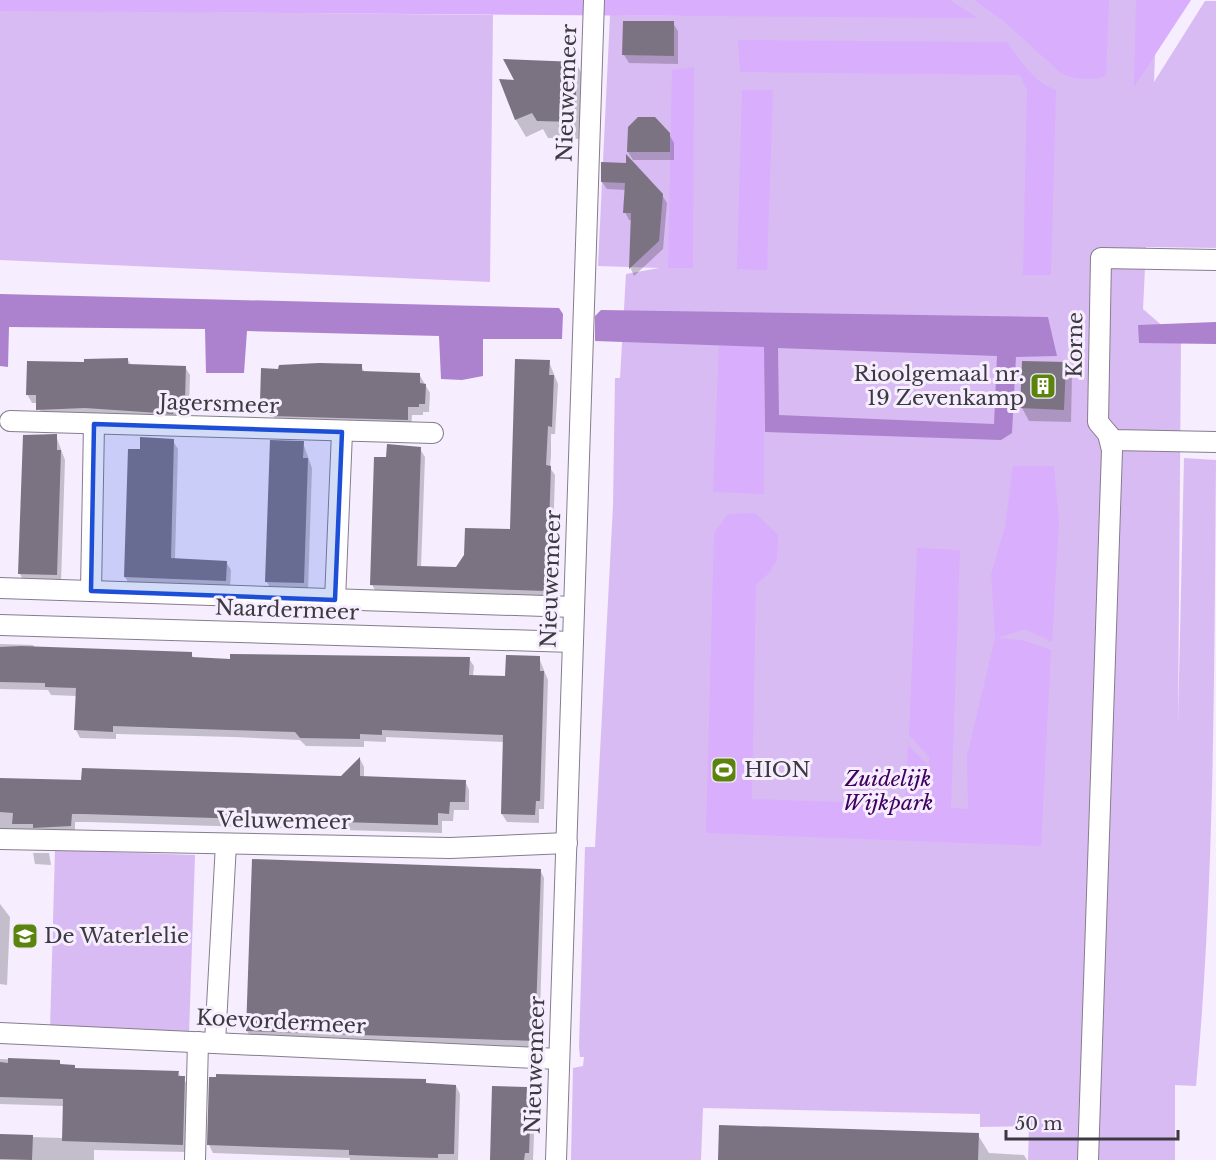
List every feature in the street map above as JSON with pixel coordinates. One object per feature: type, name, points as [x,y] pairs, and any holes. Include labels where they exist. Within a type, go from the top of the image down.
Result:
[{"type":"street","name":"Nieuwemeer","points":[[556,1160],[594,0]]},
{"type":"street","name":"Korne","points":[[1108,434],[1098,422],[1101,258],[1216,260]]},
{"type":"street","name":"Jagersmeer","points":[[10,421],[433,433]]},
{"type":"street","points":[[91,591],[94,423]]},
{"type":"street","points":[[335,600],[342,432]]},
{"type":"street","points":[[1108,434],[1113,440],[1216,442]]},
{"type":"street","points":[[1088,1160],[1112,450],[1108,434]]},
{"type":"street","points":[[0,588],[574,607]]},
{"type":"street","name":"Naardermeer","points":[[0,625],[573,642]]},
{"type":"street","name":"Veluwemeer","points":[[0,839],[450,848],[567,843]]},
{"type":"street","points":[[195,1160],[226,844]]},
{"type":"street","name":"Koevordermeer","points":[[0,1032],[559,1059]]},
{"type":"highlighted area","points":[[94,424],[342,432],[335,600],[91,591]]},
{"type":"green space","name":"Zuidelijk Wijkpark","points":[[686,0],[1157,0],[1154,82],[1205,1],[1216,1],[1216,248],[1146,247],[1143,309],[1181,342],[1178,723],[1184,458],[1216,460],[1214,695],[1207,930],[1196,1086],[1175,1085],[1175,1160],[1028,1160],[1029,1126],[980,1127],[980,1114],[703,1108],[701,1160],[571,1160],[573,1068],[583,1066],[584,1057],[580,1057],[579,1047],[585,847],[595,847],[613,506],[615,378],[620,378],[626,274],[659,268],[598,266],[610,15],[685,16]]},
{"type":"green space","points":[[0,10],[493,15],[490,282],[0,260]]},
{"type":"green space","points":[[55,850],[195,855],[189,1035],[50,1030]]},
{"type":"shaded area","points":[[0,0],[950,0],[978,18],[0,11]]},
{"type":"shaded area","points":[[974,0],[1109,0],[1106,76],[1084,79],[1062,74],[1001,19]]},
{"type":"shaded area","points":[[1136,0],[1191,0],[1134,87]]},
{"type":"shaded area","points":[[738,40],[1007,42],[1034,76],[1056,90],[1051,275],[1023,275],[1027,90],[1020,75],[740,72]]},
{"type":"shaded area","points":[[694,67],[693,268],[668,268],[672,70]]},
{"type":"shaded area","points":[[742,90],[773,90],[767,270],[737,269]]},
{"type":"shaded area","points":[[0,294],[559,308],[563,314],[562,339],[483,339],[483,376],[462,380],[441,379],[439,336],[247,331],[244,373],[206,373],[205,329],[9,327],[8,367],[0,366]]},
{"type":"shaded area","points":[[601,310],[1048,317],[1057,356],[1016,357],[1012,433],[1001,440],[765,432],[764,347],[595,341],[595,316]],"holes":[[[778,348],[997,356],[994,424],[779,415]]]},
{"type":"shaded area","points":[[1216,322],[1216,344],[1139,343],[1138,325]]},
{"type":"shaded area","points":[[719,346],[764,347],[764,494],[713,492]]},
{"type":"shaded area","points":[[1013,466],[1054,466],[1059,521],[1052,642],[1025,629],[997,638],[1022,640],[1051,650],[1041,846],[706,833],[714,533],[728,514],[755,513],[778,535],[777,560],[768,574],[756,585],[752,799],[902,804],[906,790],[908,745],[929,766],[929,757],[909,735],[917,548],[960,550],[951,808],[968,809],[967,756],[995,638],[991,575],[1005,526]]},
{"type":"building","points":[[623,21],[674,21],[674,56],[622,55]]},
{"type":"building","points":[[503,59],[577,62],[575,122],[537,121],[532,113],[515,120],[499,79],[514,80]]},
{"type":"building","points":[[638,117],[655,117],[670,133],[670,152],[627,152],[628,127]]},
{"type":"building","points":[[626,154],[663,194],[659,241],[629,269],[631,213],[623,213],[625,183],[601,182],[601,162],[626,163]]},
{"type":"building","points":[[128,358],[128,364],[186,366],[185,400],[174,399],[173,414],[85,408],[36,410],[36,395],[26,395],[27,361],[84,362],[84,359]]},
{"type":"building","points":[[515,359],[550,360],[549,375],[554,375],[552,427],[548,426],[546,465],[551,466],[547,591],[370,585],[374,457],[386,457],[387,444],[421,447],[417,566],[456,567],[464,555],[465,528],[510,529]]},
{"type":"building","name":"Rioolgemaal nr. 19 Zevenkamp","points":[[1022,361],[1066,362],[1064,410],[1020,408]]},
{"type":"building","points":[[362,364],[362,371],[420,373],[420,383],[426,384],[425,404],[419,404],[419,407],[408,407],[408,420],[270,416],[270,403],[260,402],[261,368],[278,369],[279,365]]},
{"type":"building","points":[[57,434],[57,450],[61,450],[57,575],[18,574],[23,435]]},
{"type":"building","points":[[140,437],[174,439],[171,558],[227,561],[226,581],[124,577],[128,449],[140,449]]},
{"type":"building","points":[[270,440],[304,441],[303,458],[308,458],[304,583],[265,582]]},
{"type":"building","points":[[0,647],[192,652],[192,657],[230,659],[230,654],[470,657],[469,675],[505,676],[506,655],[540,656],[540,671],[544,671],[540,801],[536,801],[535,815],[501,814],[503,735],[382,730],[382,735],[360,734],[360,739],[300,738],[295,732],[113,726],[113,732],[74,730],[76,688],[45,687],[45,683],[0,682]]},
{"type":"building","points":[[360,757],[360,776],[466,780],[465,802],[450,802],[449,814],[438,813],[438,825],[72,814],[71,826],[33,828],[33,824],[12,824],[13,813],[0,812],[0,778],[81,780],[82,768],[341,776]]},
{"type":"building","points":[[252,859],[541,869],[535,1041],[246,1031]]},
{"type":"building","points":[[8,1058],[60,1060],[60,1064],[75,1065],[75,1068],[179,1071],[178,1076],[185,1076],[183,1145],[62,1141],[63,1099],[0,1097],[0,1062],[8,1063]]},
{"type":"building","points":[[216,1074],[426,1079],[426,1083],[456,1085],[454,1154],[438,1154],[438,1158],[403,1157],[349,1155],[349,1150],[207,1145],[209,1077],[216,1077]]},
{"type":"building","points":[[492,1086],[527,1087],[526,1101],[531,1101],[529,1153],[525,1153],[524,1160],[490,1160]]},
{"type":"building","points":[[719,1125],[979,1133],[978,1160],[718,1160]]},
{"type":"building","points":[[0,1134],[33,1135],[32,1160],[0,1159]]},
{"type":"place","name":"Rioolgemaal nr. 19 Zevenkamp","points":[[1043,386]]},
{"type":"place","name":"HION","points":[[724,770]]},
{"type":"place","name":"De Waterlelie","points":[[25,936]]}]
